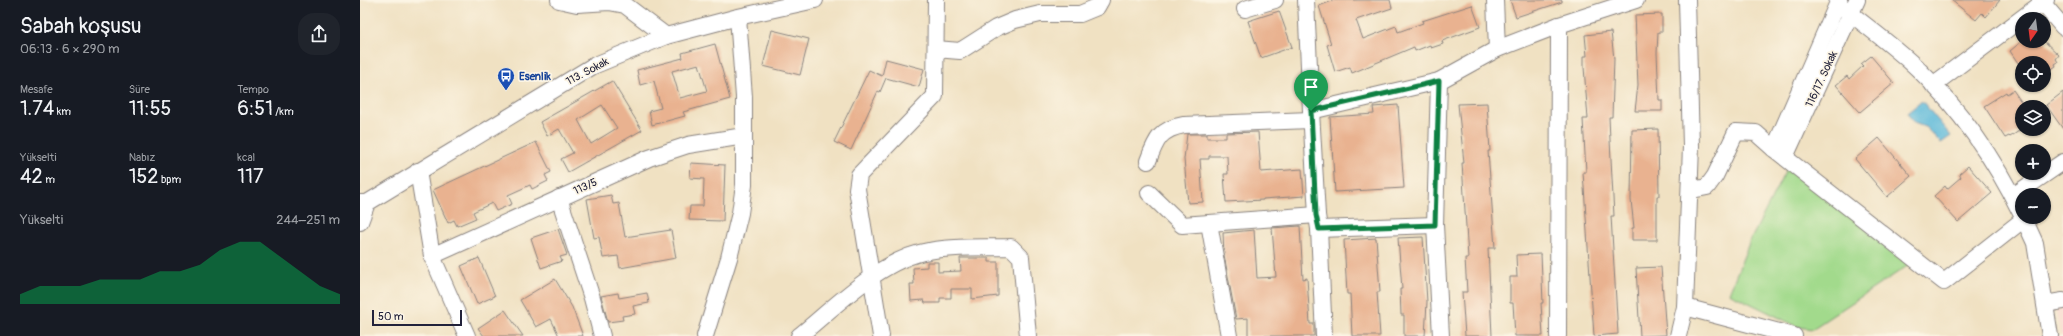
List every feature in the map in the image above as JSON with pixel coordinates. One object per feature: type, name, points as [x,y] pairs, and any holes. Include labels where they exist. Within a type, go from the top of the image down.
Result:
[{"type":"street","points":[[559,0],[577,4],[609,2],[625,5],[666,36]]},
{"type":"street","name":"113. Sokak","points":[[362,206],[592,66],[666,36],[738,17],[815,0]]},
{"type":"street","points":[[881,336],[857,189],[859,174],[936,96],[936,0]]},
{"type":"street","points":[[936,49],[960,51],[996,28],[1015,20],[1040,14],[1080,14],[1097,8],[1101,0]]},
{"type":"street","points":[[1245,9],[1275,0]]},
{"type":"street","points":[[1306,0],[1324,336]]},
{"type":"street","points":[[1495,0],[1497,48]]},
{"type":"street","points":[[1148,161],[1162,134],[1171,127],[1311,115],[1439,81],[1497,48],[1559,25],[1636,0]]},
{"type":"street","points":[[1678,336],[1685,307],[1691,146],[1687,0]]},
{"type":"street","points":[[1933,85],[2043,1],[2063,27]]},
{"type":"street","points":[[1838,2],[1854,7],[1917,68],[1955,108],[2007,183],[2015,200]]},
{"type":"street","name":"116/17. Sokak","points":[[1779,153],[1838,2]]},
{"type":"street","name":"116/17. Sokak","points":[[1779,153],[1854,7]]},
{"type":"street","points":[[701,336],[705,336],[729,258],[740,213],[744,185],[744,97],[738,17]]},
{"type":"street","points":[[1558,336],[1559,25]]},
{"type":"street","points":[[1439,81],[1435,225],[1441,336]]},
{"type":"street","points":[[1690,183],[1697,189],[1707,187],[1715,176],[1736,132],[1756,133],[1779,153],[1944,282],[2015,224]]},
{"type":"street","name":"113/5","points":[[432,256],[655,156],[688,145],[744,136]]},
{"type":"street","points":[[2013,196],[2063,162]]},
{"type":"street","points":[[418,171],[432,256],[467,336]]},
{"type":"street","points":[[1149,193],[1182,225],[1209,223],[1318,222],[1435,225]]},
{"type":"street","points":[[559,198],[592,298],[602,336]]},
{"type":"street","points":[[360,222],[362,206]]},
{"type":"street","points":[[1209,223],[1229,336]]},
{"type":"street","points":[[2026,224],[2035,242],[2050,336]]},
{"type":"street","points":[[799,336],[871,277],[901,260],[928,251],[1011,247],[1021,257],[1028,336]]},
{"type":"street","points":[[2045,304],[2063,301]]},
{"type":"street","points":[[1685,307],[1794,336]]},
{"type":"shaded area","points":[[2063,305],[2063,336],[2061,336],[2055,306]]},
{"type":"green space","points":[[1787,168],[1915,261],[1812,329],[1798,327],[1729,293],[1749,243]]},
{"type":"water","points":[[1922,101],[1951,136],[1941,143],[1925,127],[1914,123],[1907,113]]},
{"type":"building","points":[[1335,0],[1390,0],[1392,8],[1356,20],[1363,39],[1396,26],[1398,32],[1423,23],[1422,21],[1472,5],[1480,27],[1442,41],[1443,44],[1431,48],[1430,45],[1415,51],[1414,47],[1352,73],[1350,67],[1335,72],[1327,45],[1331,44],[1319,6]]},
{"type":"building","points":[[1510,0],[1562,0],[1562,2],[1516,17]]},
{"type":"building","points":[[1951,0],[2000,0],[1986,17],[1982,13],[1976,20]]},
{"type":"building","points":[[1279,11],[1292,47],[1261,58],[1248,21]]},
{"type":"building","points":[[1662,14],[1662,32],[1658,32],[1657,53],[1659,100],[1662,100],[1662,111],[1635,111],[1638,85],[1635,15]]},
{"type":"building","points":[[772,30],[809,39],[800,75],[763,66]]},
{"type":"building","points":[[1611,32],[1614,59],[1612,117],[1609,117],[1614,216],[1611,216],[1618,334],[1594,336],[1583,172],[1586,172],[1583,119],[1588,119],[1584,67],[1584,56],[1587,56],[1585,35]]},
{"type":"building","points":[[715,44],[730,99],[683,112],[685,116],[652,125],[649,111],[661,108],[654,81],[640,85],[637,70],[683,58],[682,53]],"holes":[[[699,64],[707,91],[680,98],[672,71]]]},
{"type":"building","points":[[2015,47],[2051,48],[2059,55],[2056,59],[2058,62],[2055,64],[2056,66],[2051,69],[2051,56],[2015,56],[2015,58],[2010,51]]},
{"type":"building","points":[[1871,56],[1894,83],[1860,112],[1836,85],[1847,76],[1849,79],[1863,66],[1861,64]]},
{"type":"building","points":[[886,59],[924,69],[919,87],[886,78],[880,92],[878,91],[851,150],[834,142],[869,70],[882,76]]},
{"type":"building","points":[[612,81],[642,130],[568,172],[561,159],[573,153],[559,129],[547,136],[540,122]],"holes":[[[602,105],[617,128],[591,144],[578,120]]]},
{"type":"building","points":[[2013,90],[2020,100],[2015,100],[2015,134],[2005,138],[1984,106],[2006,92],[2007,94]]},
{"type":"building","points":[[2063,92],[2063,129],[2051,112],[2051,101]]},
{"type":"building","points":[[1487,103],[1490,151],[1488,151],[1495,248],[1488,248],[1492,336],[1465,336],[1462,292],[1467,292],[1465,258],[1468,258],[1462,163],[1464,163],[1458,104]]},
{"type":"building","points":[[1398,105],[1404,188],[1335,192],[1330,117],[1374,114],[1373,107]]},
{"type":"building","points":[[1658,129],[1659,196],[1657,196],[1657,240],[1632,240],[1632,228],[1634,228],[1631,200],[1632,130]]},
{"type":"building","points":[[1258,132],[1261,172],[1302,169],[1304,196],[1226,202],[1224,174],[1228,174],[1227,156],[1209,156],[1209,159],[1200,159],[1203,202],[1188,203],[1184,159],[1187,134],[1207,134],[1207,138],[1226,138],[1226,133]]},
{"type":"building","points":[[1879,138],[1911,176],[1887,197],[1855,159]]},
{"type":"building","points":[[536,142],[551,172],[545,175],[548,181],[532,189],[530,185],[508,195],[512,204],[496,211],[492,203],[473,212],[476,218],[457,226],[454,220],[448,223],[433,190]]},
{"type":"building","points":[[691,163],[725,165],[723,221],[689,220],[690,206],[703,206],[704,179],[690,178]]},
{"type":"building","points":[[1968,166],[1992,193],[1958,222],[1934,196],[1945,186],[1947,189],[1961,177],[1959,174]]},
{"type":"building","points":[[611,195],[613,204],[619,203],[625,237],[671,230],[676,258],[620,268],[618,256],[603,258],[599,237],[594,238],[587,199]]},
{"type":"building","points":[[1300,226],[1303,279],[1307,278],[1310,324],[1314,324],[1314,336],[1248,336],[1248,318],[1236,319],[1224,255],[1223,233],[1254,230],[1257,278],[1276,277],[1272,228]]},
{"type":"building","points":[[558,229],[567,255],[560,257],[562,261],[541,268],[531,238]]},
{"type":"building","points":[[1423,237],[1427,302],[1425,336],[1404,336],[1404,315],[1401,315],[1400,289],[1402,289],[1398,238]]},
{"type":"building","points":[[1376,238],[1380,292],[1377,292],[1380,336],[1352,336],[1350,294],[1347,294],[1344,240]]},
{"type":"building","points":[[1541,254],[1543,336],[1515,336],[1513,303],[1510,303],[1510,277],[1517,277],[1516,255]]},
{"type":"building","points":[[479,258],[495,296],[477,304],[461,266]]},
{"type":"building","points":[[960,258],[989,258],[989,262],[998,262],[998,296],[972,299],[972,289],[951,289],[951,298],[940,298],[940,303],[925,303],[924,300],[911,301],[910,284],[914,284],[913,268],[927,267],[927,262],[938,262],[938,272],[961,271]]},
{"type":"building","points":[[1661,267],[1666,335],[1640,336],[1636,268]]},
{"type":"building","points":[[555,279],[572,307],[583,336],[559,336],[551,319],[536,327],[520,300]]},
{"type":"building","points":[[618,293],[619,298],[647,293],[649,303],[633,306],[635,314],[622,316],[623,320],[608,322],[601,296]]},
{"type":"building","points":[[505,310],[523,336],[484,336],[478,328]]},
{"type":"place","name":"Esenlik","points":[[506,91]]},
{"type":"route","points":[[1439,81],[1435,225],[1319,229],[1316,215],[1311,111],[1439,81]]}]
